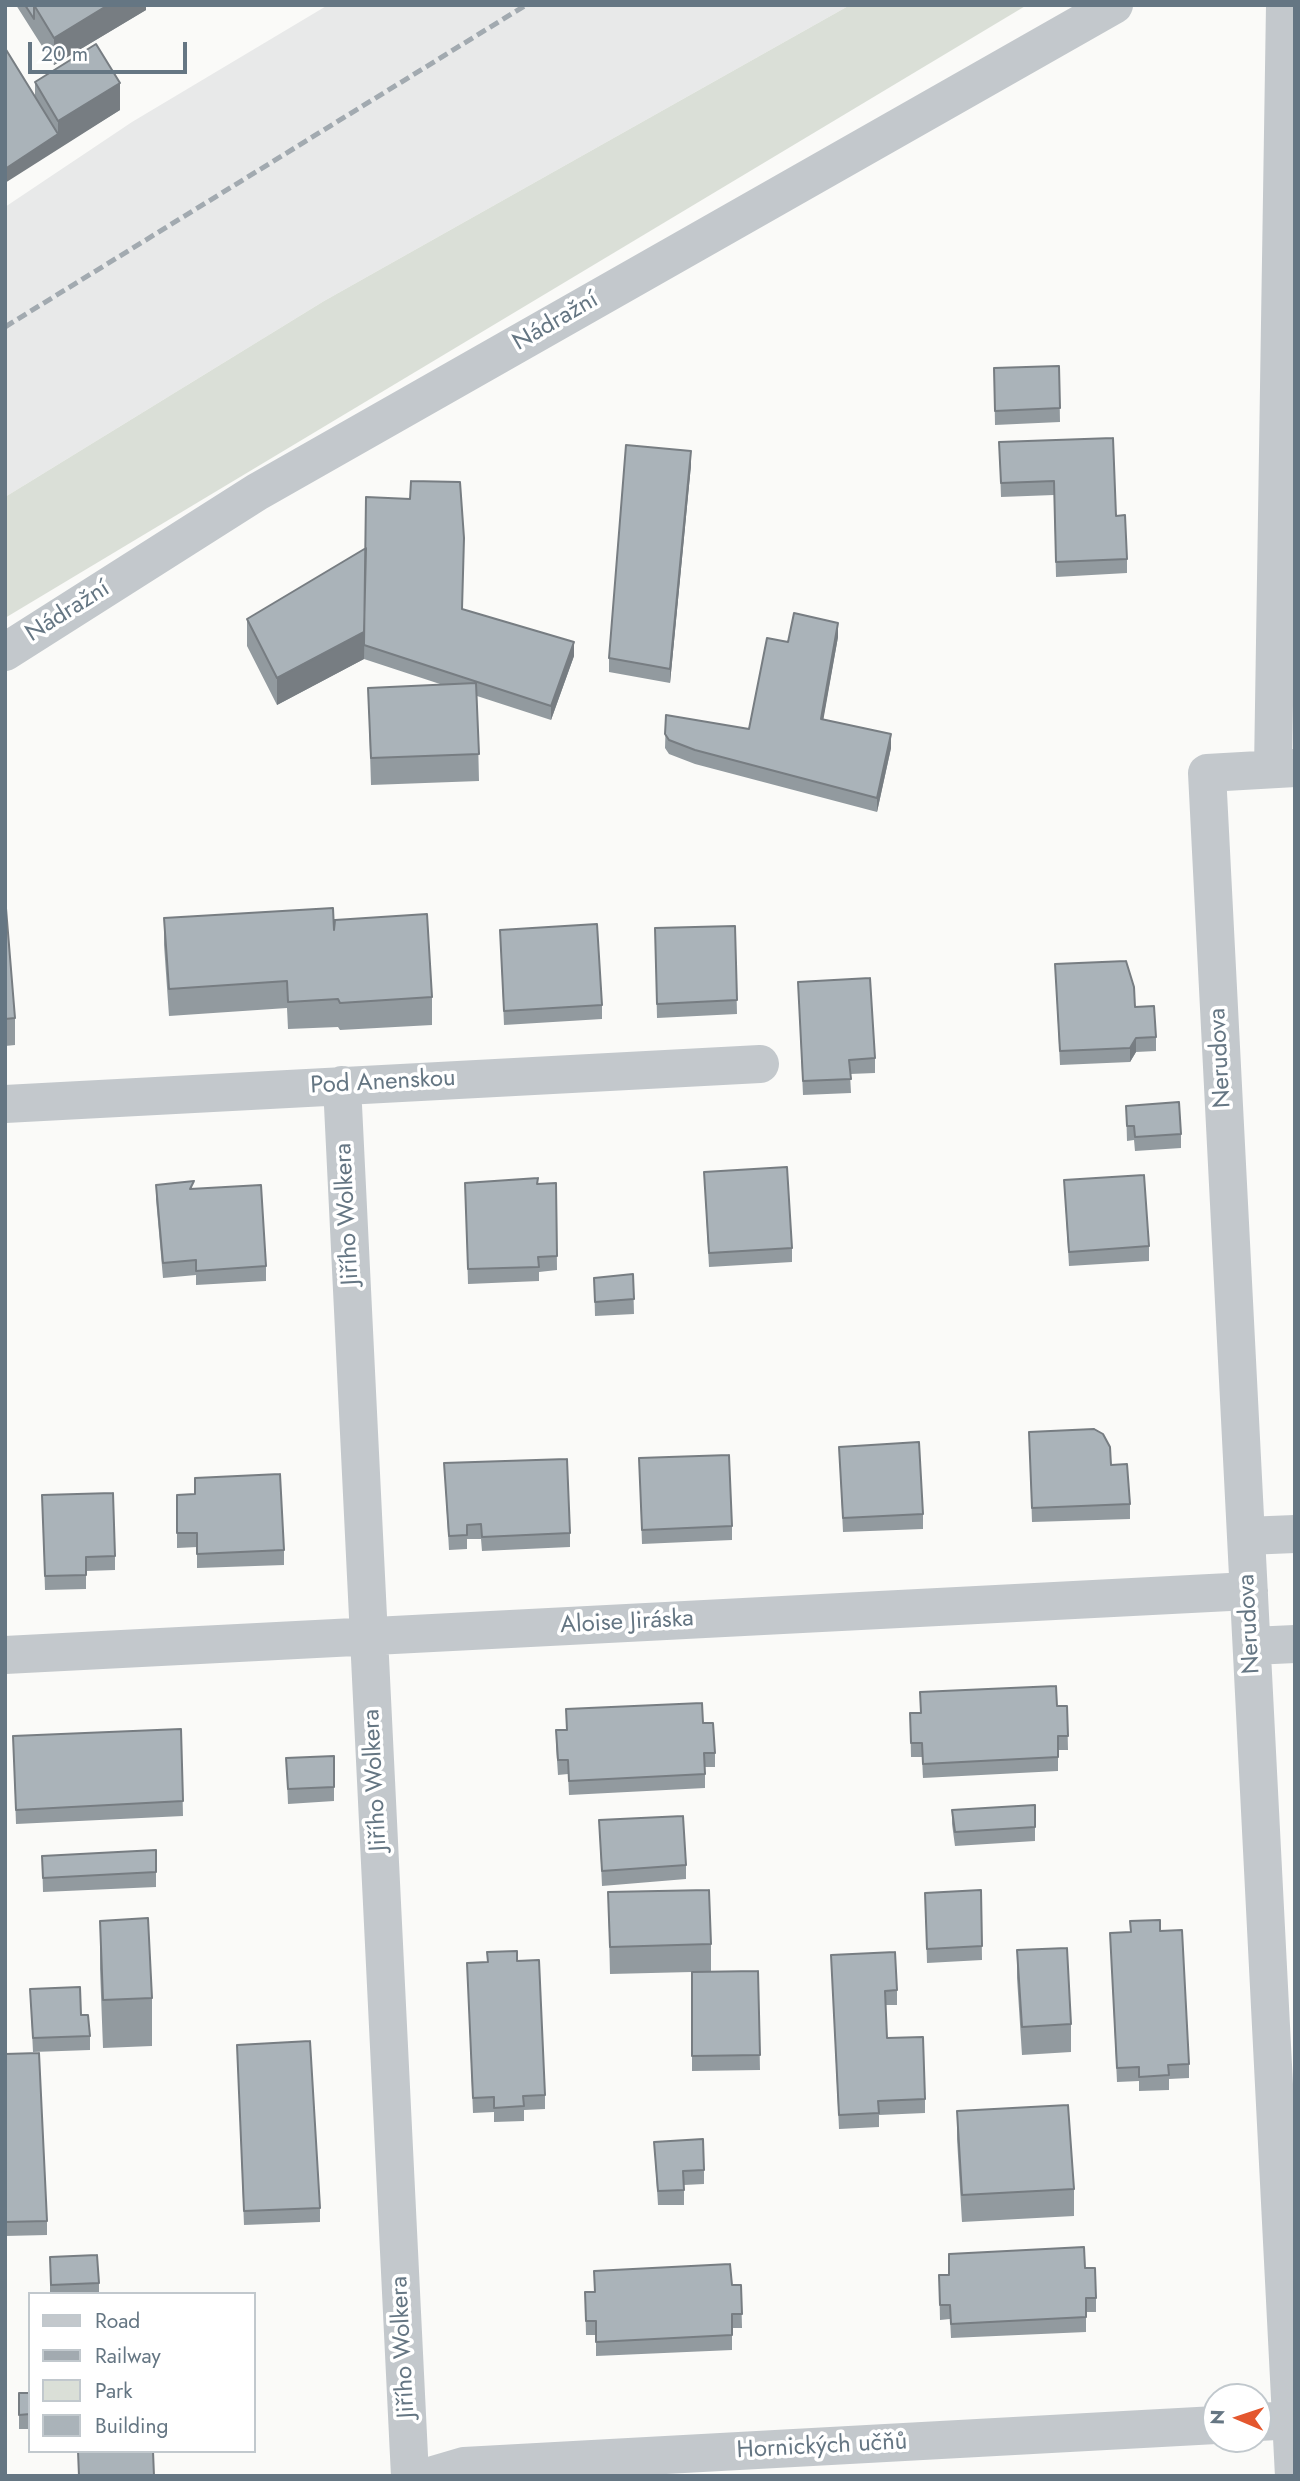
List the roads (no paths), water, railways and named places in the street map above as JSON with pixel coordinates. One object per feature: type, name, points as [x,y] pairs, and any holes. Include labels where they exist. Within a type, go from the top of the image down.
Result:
[{"type":"street","name":"Nádražní","points":[[5,652],[257,492],[1114,5]]},
{"type":"street","points":[[1284,769],[1285,5]]},
{"type":"street","name":"Nerudova","points":[[1284,769],[1206,772],[1249,1591],[1281,2421],[1294,2476]]},
{"type":"street","name":"Pod Anenskou","points":[[5,1104],[760,1064]]},
{"type":"street","name":"Jiřího Wolkera","points":[[342,1085],[410,2476]]},
{"type":"street","points":[[1245,1536],[1295,1534]]},
{"type":"street","name":"Aloise Jiráska","points":[[5,1655],[1249,1591]]},
{"type":"street","points":[[1251,1646],[1295,1644]]},
{"type":"street","name":"Hornických učňů","points":[[430,2476],[464,2466],[1202,2426]]},
{"type":"railway","points":[[5,327],[526,5]]}]
